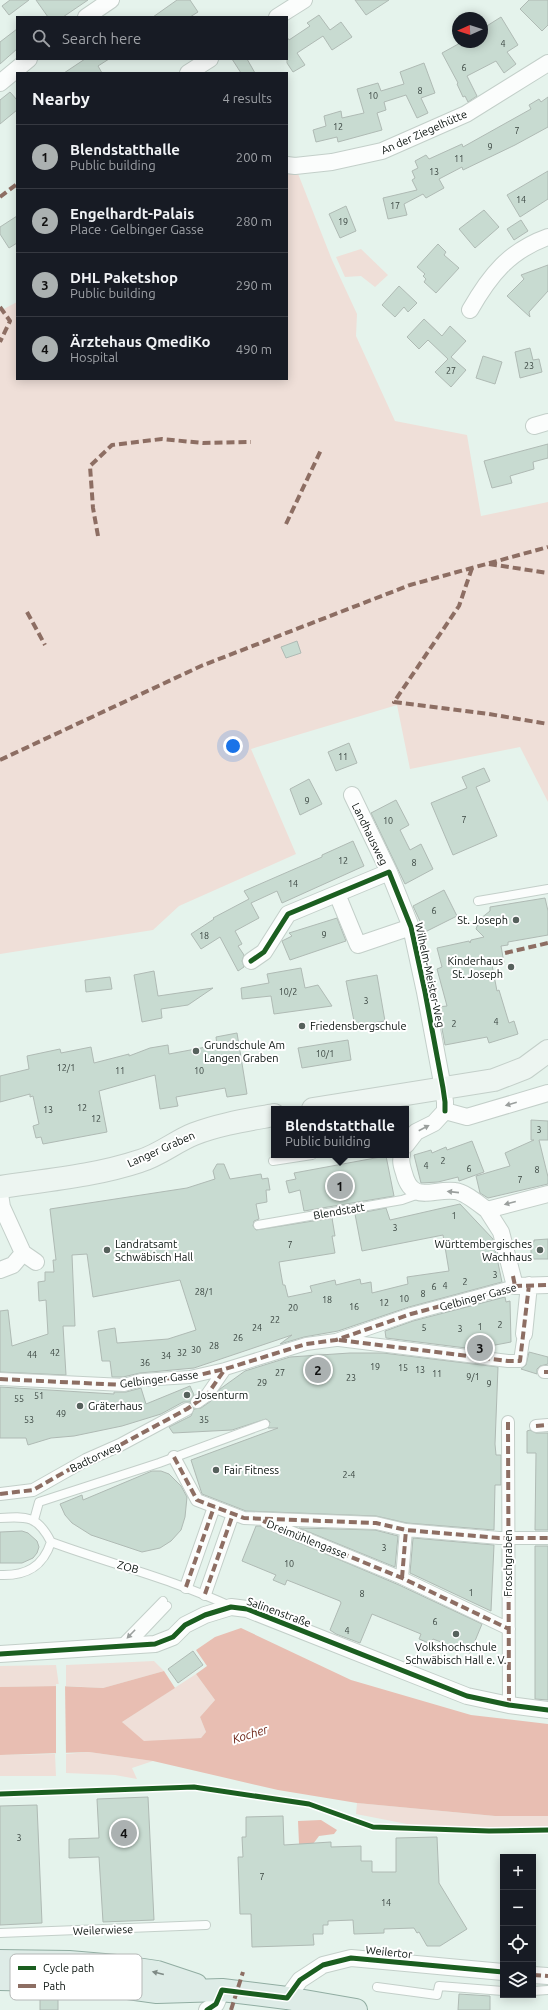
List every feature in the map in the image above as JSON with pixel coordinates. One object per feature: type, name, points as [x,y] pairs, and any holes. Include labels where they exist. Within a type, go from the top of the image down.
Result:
[{"type":"main road","points":[[331,1106],[494,1080],[524,1068],[548,1051]]},
{"type":"main road","name":"Langer Graben","points":[[0,1187],[117,1168],[142,1160],[170,1148],[193,1135],[215,1127],[271,1116]]},
{"type":"main road","points":[[0,1961],[10,1961]]},
{"type":"main road","points":[[142,1970],[157,1972],[213,1996]]},
{"type":"main road","points":[[0,1979],[10,1979]]},
{"type":"main road","points":[[142,1990],[213,1996],[287,1998],[356,2010]]},
{"type":"street","points":[[87,16],[111,0]]},
{"type":"street","points":[[279,16],[304,0]]},
{"type":"street","points":[[0,83],[28,60]]},
{"type":"street","points":[[194,71],[209,60]]},
{"type":"street","name":"An der Ziegelhütte","points":[[288,165],[295,166],[332,162],[382,151],[466,114],[548,63]]},
{"type":"street","points":[[470,310],[484,284],[509,258],[532,243],[548,237]]},
{"type":"street","name":"Landhausweg","points":[[352,795],[389,872]]},
{"type":"street","points":[[251,962],[264,952],[288,914],[389,872]]},
{"type":"street","name":"Wilhelm-Meister-Weg","points":[[389,872],[411,927],[446,1102],[445,1111]]},
{"type":"street","name":"Wilhelm-Meister-Weg","points":[[338,894],[358,945],[411,927]]},
{"type":"street","points":[[409,1141],[416,1132],[434,1122],[445,1111],[467,1116],[548,1093]]},
{"type":"street","points":[[401,1158],[406,1180],[412,1189],[420,1193]]},
{"type":"street","name":"Blendstatt","points":[[420,1193],[456,1191],[487,1210]]},
{"type":"street","points":[[0,1194],[2,1207],[29,1258],[0,1270]]},
{"type":"street","points":[[524,1334],[522,1286],[501,1232],[487,1210],[548,1194]]},
{"type":"street","points":[[522,1286],[548,1285]]},
{"type":"street","name":"Gelbinger Gasse","points":[[0,1379],[124,1385],[141,1380],[190,1377],[225,1370],[306,1344],[336,1340],[412,1314],[522,1286]]},
{"type":"street","name":"Gelbinger Gasse","points":[[336,1340],[508,1361],[520,1361],[524,1334]]},
{"type":"street","points":[[197,1402],[207,1395],[225,1370]]},
{"type":"street","name":"Badtorweg","points":[[0,1494],[33,1490],[86,1460],[120,1445],[187,1409]]},
{"type":"street","name":"Froschgraben","points":[[508,1422],[509,1705]]},
{"type":"street","points":[[174,1457],[197,1500],[244,1518],[260,1520]]},
{"type":"street","points":[[186,1587],[214,1507]]},
{"type":"street","points":[[205,1594],[233,1514]]},
{"type":"street","name":"Dreimühlengasse","points":[[260,1520],[376,1523],[406,1530],[499,1538],[548,1538]]},
{"type":"street","name":"Dreimühlengasse","points":[[260,1520],[402,1578],[508,1629]]},
{"type":"street","points":[[402,1578],[406,1530]]},
{"type":"street","name":"Salinenstraße","points":[[0,1654],[155,1644],[173,1637],[185,1626],[198,1619],[231,1607],[247,1609],[467,1696],[509,1705],[548,1710]]},
{"type":"street","name":"Weilertor","points":[[287,1998],[300,1980],[323,1965],[351,1958],[500,1972]]},
{"type":"street","points":[[536,1975],[548,1976]]},
{"type":"lane","points":[[478,901],[548,889]]},
{"type":"lane","points":[[273,1160],[289,1158]]},
{"type":"lane","name":"Blendstatt","points":[[258,1225],[402,1200],[420,1193]]},
{"type":"lane","points":[[39,1502],[174,1457],[265,1424]]},
{"type":"lane","points":[[33,1490],[39,1502],[34,1520]]},
{"type":"lane","points":[[0,1518],[19,1516],[34,1520],[44,1528],[51,1542],[47,1556],[30,1571],[0,1575]]},
{"type":"lane","name":"ZOB","points":[[51,1542],[104,1561],[141,1571],[186,1587],[205,1594],[231,1607]]},
{"type":"lane","points":[[124,1647],[165,1604]]},
{"type":"lane","name":"Weilerwiese","points":[[0,1933],[206,1925]]},
{"type":"lane","points":[[377,1987],[437,1995],[439,1986],[500,1991]]},
{"type":"lane","points":[[536,1991],[548,1990]]},
{"type":"shaded area","points":[[288,165],[295,166],[332,260],[357,314],[356,336],[395,421],[467,435],[481,516],[548,502],[548,802],[520,747],[410,769],[397,705],[251,749],[296,854],[179,906],[153,930],[0,954],[0,311],[16,303],[16,380],[288,380]]},
{"type":"shaded area","points":[[361,249],[388,275],[375,287],[361,276],[345,277],[336,257]]},
{"type":"shaded area","points":[[154,1661],[164,1671],[103,1688],[66,1686],[66,1665]]},
{"type":"shaded area","points":[[56,1665],[59,1686],[0,1687],[0,1666]]},
{"type":"shaded area","points":[[196,1674],[215,1700],[200,1717],[206,1732],[201,1738],[144,1742],[122,1722]]},
{"type":"shaded area","points":[[89,1752],[153,1761],[132,1768],[137,1779],[115,1775],[66,1773],[66,1754]]},
{"type":"shaded area","points":[[55,1754],[56,1776],[0,1776],[0,1755]]},
{"type":"shaded area","points":[[357,1803],[495,1816],[548,1816],[548,1833],[484,1834],[407,1824],[356,1814]]},
{"type":"water","name":"Kocher","points":[[241,1628],[351,1680],[471,1715],[548,1724],[548,1816],[495,1816],[357,1803],[278,1790],[153,1761],[89,1752],[0,1755],[0,1687],[59,1686],[103,1688],[164,1671],[175,1688],[122,1722],[144,1741],[201,1738],[206,1732],[200,1717],[215,1700],[196,1674],[207,1666],[196,1650],[215,1637]]},
{"type":"water","points":[[321,1820],[337,1830],[334,1834],[319,1836],[313,1844],[299,1844],[298,1821]]},
{"type":"pier","points":[[56,1684],[65,1684],[66,1756],[56,1756]]},
{"type":"building","points":[[10,0],[29,0],[9,15],[2,6]]},
{"type":"building","points":[[36,0],[88,0],[64,16],[47,16]]},
{"type":"building","points":[[177,0],[190,0],[198,12],[192,16],[154,16]]},
{"type":"building","points":[[355,0],[389,0],[366,15]]},
{"type":"building","points":[[529,0],[548,0],[548,25],[542,31],[520,9]]},
{"type":"building","points":[[319,15],[330,30],[341,22],[352,37],[332,50],[323,36],[297,53],[305,65],[293,72],[287,63],[288,38],[289,40],[310,26],[307,23]]},
{"type":"building","points":[[501,17],[518,45],[507,52],[516,64],[504,73],[496,61],[467,76],[477,96],[468,102],[465,96],[463,97],[457,84],[458,83],[442,53],[452,48],[488,48],[488,25]]},
{"type":"building","points":[[16,30],[16,50],[0,64],[0,42]]},
{"type":"building","points":[[84,60],[107,60],[98,66],[101,72],[66,72]]},
{"type":"building","points":[[233,60],[248,60],[254,72],[240,72]]},
{"type":"building","points":[[424,63],[435,93],[421,98],[428,113],[417,118],[406,95],[384,102],[386,110],[377,113],[382,130],[338,142],[337,137],[316,142],[313,130],[326,126],[324,116],[341,111],[342,118],[364,113],[357,89],[378,83],[381,91],[404,84],[400,72]]},
{"type":"building","points":[[10,92],[16,99],[16,111],[0,124],[0,100]]},
{"type":"building","points":[[548,97],[548,127],[463,170],[462,167],[439,179],[444,188],[426,198],[423,194],[404,204],[407,215],[388,219],[383,198],[417,190],[412,180],[415,178],[412,171],[418,168],[415,161],[426,155],[429,159],[462,144],[463,147],[531,109],[529,105],[539,99],[541,102]]},
{"type":"building","points":[[548,171],[548,199],[520,217],[507,195]]},
{"type":"building","points":[[346,206],[356,231],[340,238],[329,214]]},
{"type":"building","points":[[484,210],[499,227],[475,248],[459,229]]},
{"type":"building","points":[[16,217],[16,244],[9,248],[0,234],[0,227]]},
{"type":"building","points":[[521,220],[528,231],[514,240],[507,229]]},
{"type":"building","points":[[438,244],[446,252],[444,255],[459,268],[436,293],[424,282],[426,279],[423,276],[425,274],[417,267]]},
{"type":"building","points":[[548,265],[548,291],[529,312],[530,317],[507,296],[524,279],[521,275]]},
{"type":"building","points":[[399,286],[417,303],[408,312],[404,307],[395,317],[382,305]]},
{"type":"building","points":[[424,319],[442,336],[450,326],[466,341],[451,357],[466,370],[451,387],[435,372],[448,359],[428,340],[419,349],[407,337]]},
{"type":"building","points":[[530,348],[533,360],[539,359],[542,372],[520,378],[515,352]]},
{"type":"building","points":[[483,356],[502,362],[495,384],[476,378]]},
{"type":"building","points":[[548,444],[548,458],[533,462],[534,469],[510,476],[512,483],[492,488],[484,461]]},
{"type":"building","points":[[297,641],[301,653],[286,658],[281,647]]},
{"type":"building","points":[[349,743],[357,763],[336,771],[328,752]]},
{"type":"building","points":[[484,768],[490,781],[476,787],[497,836],[453,855],[431,803],[467,788],[462,777]]},
{"type":"building","points":[[309,779],[322,804],[300,815],[290,789]]},
{"type":"building","points":[[396,800],[409,825],[400,830],[410,850],[421,844],[433,869],[405,884],[371,813]]},
{"type":"building","points":[[353,841],[364,866],[282,903],[277,891],[251,903],[259,918],[235,931],[242,944],[238,946],[244,955],[242,961],[244,967],[238,971],[220,937],[201,949],[191,934],[214,919],[213,918],[249,899],[244,891],[322,857],[322,855]]},
{"type":"building","points":[[444,890],[457,916],[425,932],[413,906]]},
{"type":"building","points":[[545,898],[548,911],[548,935],[508,942],[508,945],[501,946],[504,963],[492,965],[497,991],[499,990],[509,1023],[514,1021],[518,1034],[489,1043],[487,1037],[445,1045],[438,1007],[447,1006],[437,969],[442,967],[437,948],[469,941],[470,943],[471,940],[484,937],[476,929],[480,919],[490,911],[490,907]]},
{"type":"building","points":[[337,918],[346,941],[290,960],[282,941],[292,936],[289,933]]},
{"type":"building","points":[[301,968],[305,988],[318,985],[332,1006],[274,1014],[271,996],[242,999],[241,988],[269,983],[267,974]]},
{"type":"building","points":[[154,971],[158,996],[213,988],[188,1005],[161,1009],[162,1018],[142,1022],[134,975]]},
{"type":"building","points":[[377,975],[385,1021],[355,1026],[346,981]]},
{"type":"building","points":[[110,977],[112,989],[86,992],[85,980]]},
{"type":"building","points":[[237,1033],[247,1094],[227,1097],[225,1088],[176,1097],[178,1106],[160,1109],[155,1075],[99,1091],[107,1132],[43,1144],[41,1137],[36,1138],[33,1126],[39,1124],[33,1096],[30,1097],[30,1094],[0,1102],[0,1076],[29,1069],[27,1056],[60,1049],[61,1053],[91,1047],[94,1063],[129,1054],[129,1056],[150,1048],[168,1045],[169,1054],[217,1045],[216,1037]]},
{"type":"building","points":[[348,1040],[351,1060],[302,1068],[298,1048]]},
{"type":"building","points":[[531,1120],[548,1121],[548,1140],[539,1140],[548,1177],[548,1184],[488,1198],[480,1193],[476,1176],[510,1166],[505,1153],[534,1140],[531,1140]]},
{"type":"building","points":[[472,1141],[484,1172],[459,1181],[458,1177],[438,1182],[421,1183],[414,1155],[431,1150],[432,1153],[446,1147],[447,1150]]},
{"type":"building","points":[[375,1158],[386,1158],[394,1196],[304,1211],[300,1190],[289,1193],[286,1181],[296,1179],[294,1173]]},
{"type":"building","points":[[217,1164],[224,1164],[230,1179],[261,1174],[262,1179],[268,1178],[270,1190],[266,1190],[267,1202],[256,1204],[259,1219],[254,1221],[253,1226],[256,1230],[332,1218],[335,1236],[332,1236],[335,1253],[279,1262],[283,1285],[285,1285],[288,1297],[312,1292],[310,1286],[335,1280],[336,1285],[360,1279],[361,1284],[371,1282],[372,1293],[408,1284],[407,1277],[449,1271],[443,1235],[362,1251],[355,1214],[386,1208],[390,1220],[460,1204],[493,1239],[502,1282],[409,1307],[338,1331],[304,1337],[280,1344],[292,1335],[194,1368],[140,1373],[123,1377],[112,1377],[110,1361],[102,1361],[98,1331],[115,1328],[117,1343],[168,1339],[196,1330],[180,1280],[93,1297],[87,1254],[72,1255],[75,1326],[63,1326],[66,1375],[0,1372],[0,1311],[8,1310],[12,1346],[48,1334],[46,1300],[39,1301],[38,1282],[45,1281],[45,1272],[54,1272],[53,1260],[56,1260],[50,1209],[187,1188],[215,1179],[213,1171]]},
{"type":"building","name":"Württembergisches Wachhaus","points":[[548,1239],[548,1259],[531,1259],[531,1242],[534,1242],[534,1240]]},
{"type":"building","points":[[505,1297],[506,1302],[510,1301],[511,1342],[490,1346],[490,1351],[386,1338],[385,1331],[413,1321]]},
{"type":"building","points":[[529,1352],[548,1357],[548,1364],[540,1366],[537,1369],[537,1374],[521,1369],[526,1365]]},
{"type":"building","points":[[350,1353],[383,1353],[498,1367],[495,1444],[496,1455],[501,1455],[501,1485],[495,1485],[494,1530],[407,1523],[376,1516],[246,1511],[202,1494],[191,1460],[278,1428],[268,1428],[270,1422],[266,1419],[232,1430],[173,1433],[169,1427],[191,1416],[194,1409],[201,1408],[211,1401],[220,1389],[245,1371],[290,1357]]},
{"type":"building","points":[[190,1386],[194,1395],[190,1402],[183,1402],[161,1414],[122,1426],[74,1436],[51,1438],[28,1445],[26,1438],[0,1438],[0,1387],[114,1394],[114,1392],[126,1392],[141,1388],[146,1404]]},
{"type":"building","points":[[530,1430],[536,1433],[548,1433],[548,1530],[535,1530],[536,1453],[527,1453],[527,1431]]},
{"type":"building","points":[[152,1471],[161,1471],[169,1474],[181,1486],[187,1497],[185,1517],[181,1530],[171,1541],[160,1548],[142,1552],[91,1535],[72,1523],[65,1515],[60,1504],[82,1495],[83,1500]]},
{"type":"building","points":[[256,1526],[260,1526],[399,1585],[482,1624],[470,1653],[433,1639],[431,1644],[419,1639],[421,1634],[372,1614],[360,1643],[336,1634],[330,1630],[341,1603],[340,1601],[287,1580],[285,1585],[273,1580],[276,1575],[242,1561]]},
{"type":"building","points":[[299,1528],[375,1530],[398,1536],[395,1567]]},
{"type":"building","points":[[22,1531],[28,1533],[37,1541],[39,1547],[37,1553],[33,1558],[22,1563],[0,1563],[0,1532]]},
{"type":"building","points":[[413,1538],[494,1545],[491,1611],[410,1573]]},
{"type":"building","points":[[535,1546],[548,1546],[548,1700],[535,1699]]},
{"type":"building","points":[[193,1651],[203,1665],[178,1683],[168,1669]]},
{"type":"building","points":[[148,1797],[154,1920],[103,1922],[99,1857],[69,1858],[69,1839],[99,1838],[97,1799]]},
{"type":"building","points":[[37,1805],[42,1923],[0,1925],[0,1806]]},
{"type":"building","points":[[283,1816],[284,1845],[331,1842],[331,1847],[361,1846],[361,1861],[372,1861],[372,1872],[396,1872],[396,1838],[437,1837],[439,1883],[467,1929],[440,1946],[427,1946],[419,1932],[417,1933],[414,1928],[384,1929],[384,1933],[354,1934],[353,1920],[328,1921],[328,1925],[323,1925],[323,1934],[313,1934],[314,1945],[252,1947],[251,1914],[240,1914],[238,1857],[243,1857],[242,1837],[246,1837],[246,1817]]},
{"type":"building","points":[[459,1994],[490,1996],[490,2010],[458,2010]]},
{"type":"building","points":[[40,2000],[58,2000],[58,2010],[40,2010]]},
{"type":"marked path","points":[[0,197],[16,185]]},
{"type":"marked path","points":[[0,307],[10,321],[0,342]]},
{"type":"marked path","points":[[98,536],[93,508],[90,466],[112,445],[162,439],[203,443],[251,442]]},
{"type":"marked path","points":[[286,524],[321,450]]},
{"type":"marked path","points":[[0,760],[201,666],[410,585],[548,547]]},
{"type":"marked path","points":[[489,564],[548,573]]},
{"type":"marked path","points":[[472,568],[459,606],[394,702],[489,714],[548,724]]},
{"type":"marked path","points":[[27,612],[45,645]]},
{"type":"marked path","points":[[505,953],[548,943]]},
{"type":"marked path","points":[[513,1276],[515,1286]]},
{"type":"marked path","points":[[339,1340],[508,1361],[520,1361],[529,1285]]},
{"type":"marked path","points":[[0,1379],[124,1385],[141,1380],[190,1377],[225,1369],[306,1344],[336,1340],[411,1314],[515,1286],[548,1285]]},
{"type":"marked path","points":[[0,1494],[33,1490],[86,1460],[120,1445],[187,1409],[207,1395],[225,1369]]},
{"type":"marked path","points":[[508,1422],[509,1705]]},
{"type":"marked path","points":[[536,1426],[548,1425]]},
{"type":"marked path","points":[[174,1457],[197,1500],[244,1518],[376,1523],[406,1530],[499,1538],[548,1538]]},
{"type":"marked path","points":[[186,1587],[214,1507]]},
{"type":"marked path","points":[[205,1594],[233,1514]]},
{"type":"marked path","points":[[263,1521],[402,1578],[509,1629]]},
{"type":"marked path","points":[[402,1578],[406,1530]]},
{"type":"marked path","points":[[231,2010],[243,1972]]},
{"type":"marked path","points":[[536,1975],[548,1976]]},
{"type":"cycle path","points":[[251,961],[264,952],[288,914],[389,872],[411,927],[443,1088],[445,1111]]},
{"type":"cycle path","points":[[0,1654],[155,1644],[173,1637],[185,1625],[205,1615],[231,1607],[247,1609],[467,1696],[509,1705],[548,1710]]},
{"type":"cycle path","points":[[0,1794],[194,1787],[309,1804],[373,1827],[489,1831],[548,1830]]},
{"type":"cycle path","points":[[207,2010],[216,2004],[222,1990],[287,1998],[300,1980],[323,1965],[351,1958],[500,1972]]},
{"type":"place","name":"St. Joseph","points":[[516,920]]},
{"type":"place","name":"Kinderhaus St. Joseph","points":[[511,967]]},
{"type":"place","name":"Friedensbergschule","points":[[302,1026]]},
{"type":"place","name":"Grundschule Am Langen Graben","points":[[196,1051]]},
{"type":"place","name":"Blendstatthalle","points":[[340,1186]]},
{"type":"place","name":"Landratsamt Schwäbisch Hall","points":[[107,1250]]},
{"type":"place","name":"Württembergisches Wachhaus","points":[[540,1250]]},
{"type":"place","name":"DHL Paketshop","points":[[480,1348]]},
{"type":"place","name":"Engelhardt-Palais","points":[[318,1370]]},
{"type":"place","name":"Josenturm","points":[[187,1395]]},
{"type":"place","name":"Gräterhaus","points":[[80,1406]]},
{"type":"place","name":"Fair Fitness","points":[[216,1470]]},
{"type":"place","name":"Volkshochschule Schwäbisch Hall e. V.","points":[[456,1634]]},
{"type":"place","name":"Ärztehaus QmediKo","points":[[124,1833]]}]
